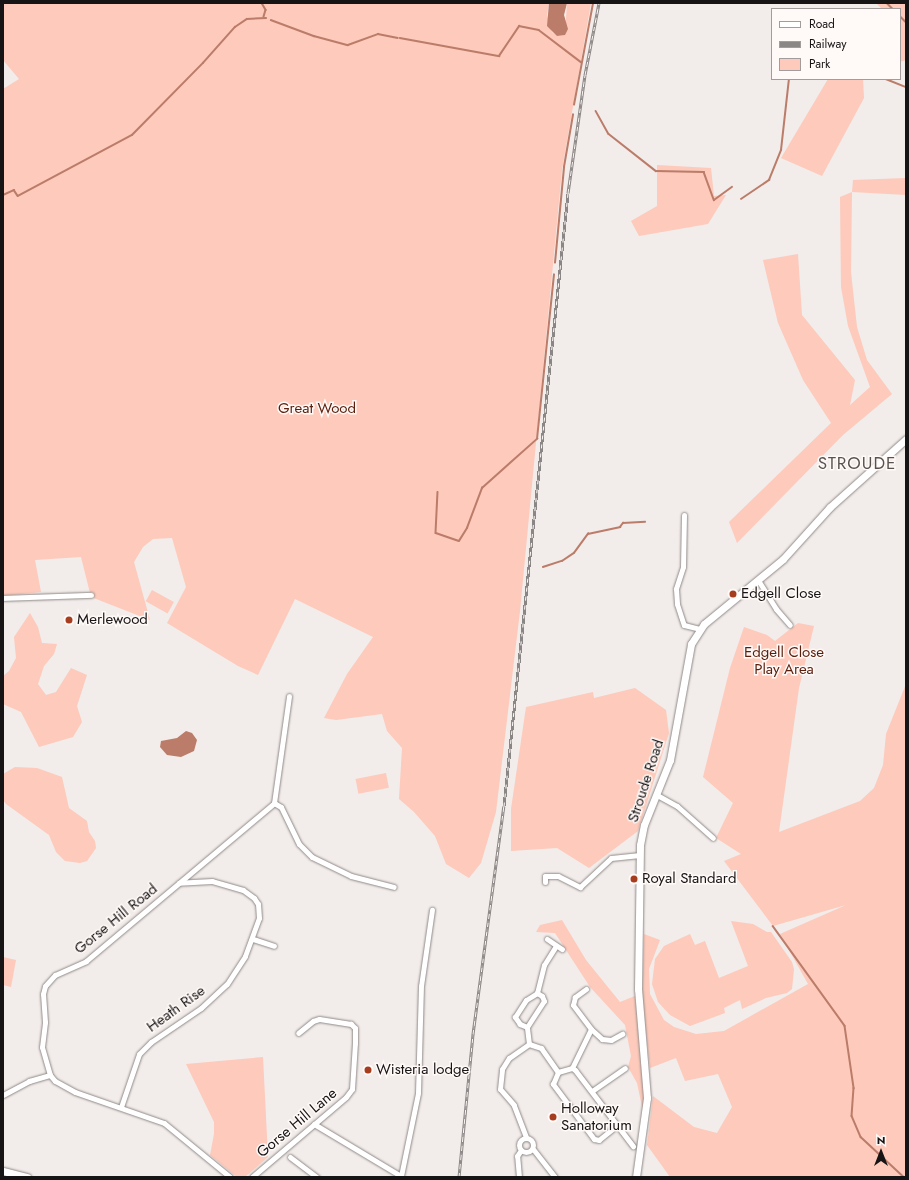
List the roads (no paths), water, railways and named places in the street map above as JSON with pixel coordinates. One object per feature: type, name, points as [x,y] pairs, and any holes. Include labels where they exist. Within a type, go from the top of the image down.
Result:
[{"type":"street","name":"Stroude Road","points":[[636,1177],[647,1098],[638,989],[640,855],[644,825],[670,760],[686,663],[693,638],[700,629],[796,546],[835,502],[906,440]]},
{"type":"street","points":[[684,516],[683,567],[676,589],[677,604],[683,623],[688,628],[693,638]]},
{"type":"street","points":[[758,580],[776,610],[790,625]]},
{"type":"street","points":[[3,598],[91,595]]},
{"type":"street","points":[[688,628],[700,629]]},
{"type":"street","points":[[289,696],[274,803],[281,807],[299,844],[312,857],[351,876],[394,887]]},
{"type":"street","points":[[657,795],[677,806],[713,838]]},
{"type":"street","name":"Gorse Hill Road","points":[[50,1075],[42,1047],[45,1022],[45,986],[56,975],[86,961],[274,803]]},
{"type":"street","points":[[545,882],[545,876],[554,876],[580,887],[611,858],[640,855]]},
{"type":"street","name":"Heath Rise","points":[[121,1106],[139,1054],[151,1042],[190,1017],[213,998],[238,970],[253,939],[260,913],[254,898],[223,883],[200,881],[179,883]]},
{"type":"street","points":[[314,1124],[401,1177],[418,1092],[421,986],[432,910]]},
{"type":"street","points":[[253,939],[274,946]]},
{"type":"street","points":[[547,939],[562,949]]},
{"type":"street","points":[[527,1027],[520,1024],[515,1017],[526,1000],[536,993],[544,965],[556,946]]},
{"type":"street","points":[[586,989],[575,997],[573,1004],[591,1029],[602,1039],[611,1040],[622,1034]]},
{"type":"street","points":[[529,1044],[527,1027],[544,1001],[542,996],[536,993]]},
{"type":"street","name":"Gorse Hill Lane","points":[[252,1177],[352,1089],[355,1028],[346,1021],[319,1019],[313,1021],[298,1033]]},
{"type":"street","points":[[558,1072],[572,1068],[591,1029]]},
{"type":"street","points":[[529,1044],[541,1048],[558,1072]]},
{"type":"street","points":[[529,1044],[509,1058],[499,1080],[502,1091],[514,1105],[526,1137],[532,1140],[532,1149],[555,1177]]},
{"type":"street","points":[[572,1068],[592,1091],[616,1126],[633,1146]]},
{"type":"street","points":[[592,1091],[625,1068]]},
{"type":"street","points":[[558,1072],[554,1084],[594,1139],[599,1140],[616,1126]]},
{"type":"street","points":[[3,1095],[29,1081],[50,1075],[69,1089],[121,1106],[164,1123],[230,1177]]},
{"type":"street","points":[[519,1177],[517,1156],[521,1150],[519,1143],[526,1137]]},
{"type":"street","points":[[521,1150],[527,1152],[532,1149]]},
{"type":"street","points":[[290,1157],[317,1177]]},
{"type":"street","points":[[3,1171],[23,1177]]},
{"type":"waterway","points":[[262,3],[266,10],[264,17]]},
{"type":"waterway","points":[[574,105],[593,3]]},
{"type":"waterway","points":[[887,3],[892,8]]},
{"type":"waterway","points":[[901,17],[906,22]]},
{"type":"waterway","points":[[3,195],[14,190],[18,196],[132,135],[203,63],[235,27],[247,19],[266,18]]},
{"type":"waterway","points":[[271,20],[314,36],[348,45],[378,34],[398,38]]},
{"type":"waterway","points":[[400,38],[499,56],[519,26],[539,30],[581,62]]},
{"type":"waterway","points":[[741,199],[769,180],[781,150],[789,80]]},
{"type":"waterway","points":[[888,80],[906,87]]},
{"type":"waterway","points":[[596,111],[609,134],[656,171],[704,172],[714,200],[732,187]]},
{"type":"waterway","points":[[555,263],[564,167],[573,115]]},
{"type":"waterway","points":[[438,492],[436,533],[459,541],[467,528],[482,488],[537,439],[554,275]]},
{"type":"waterway","points":[[543,567],[562,561],[574,553],[588,534],[620,527],[623,523],[645,522]]},
{"type":"waterway","points":[[773,926],[845,1026],[854,1088],[852,1116],[861,1137],[904,1177]]},
{"type":"railway","points":[[459,1177],[473,1034],[504,806],[568,193],[585,75],[599,3]]},
{"type":"place","name":"Edgell Close","points":[[733,594]]},
{"type":"place","name":"Merlewood","points":[[69,620]]},
{"type":"place","name":"Royal Standard","points":[[634,879]]},
{"type":"place","name":"Wisteria lodge","points":[[368,1070]]},
{"type":"place","name":"Holloway Sanatorium","points":[[553,1117]]},
{"type":"district","name":"STROUDE","points":[[857,464]]},
{"type":"park label","name":"Great Wood","points":[[317,409]]},
{"type":"park label","name":"Edgell Close Play Area","points":[[784,660]]}]
